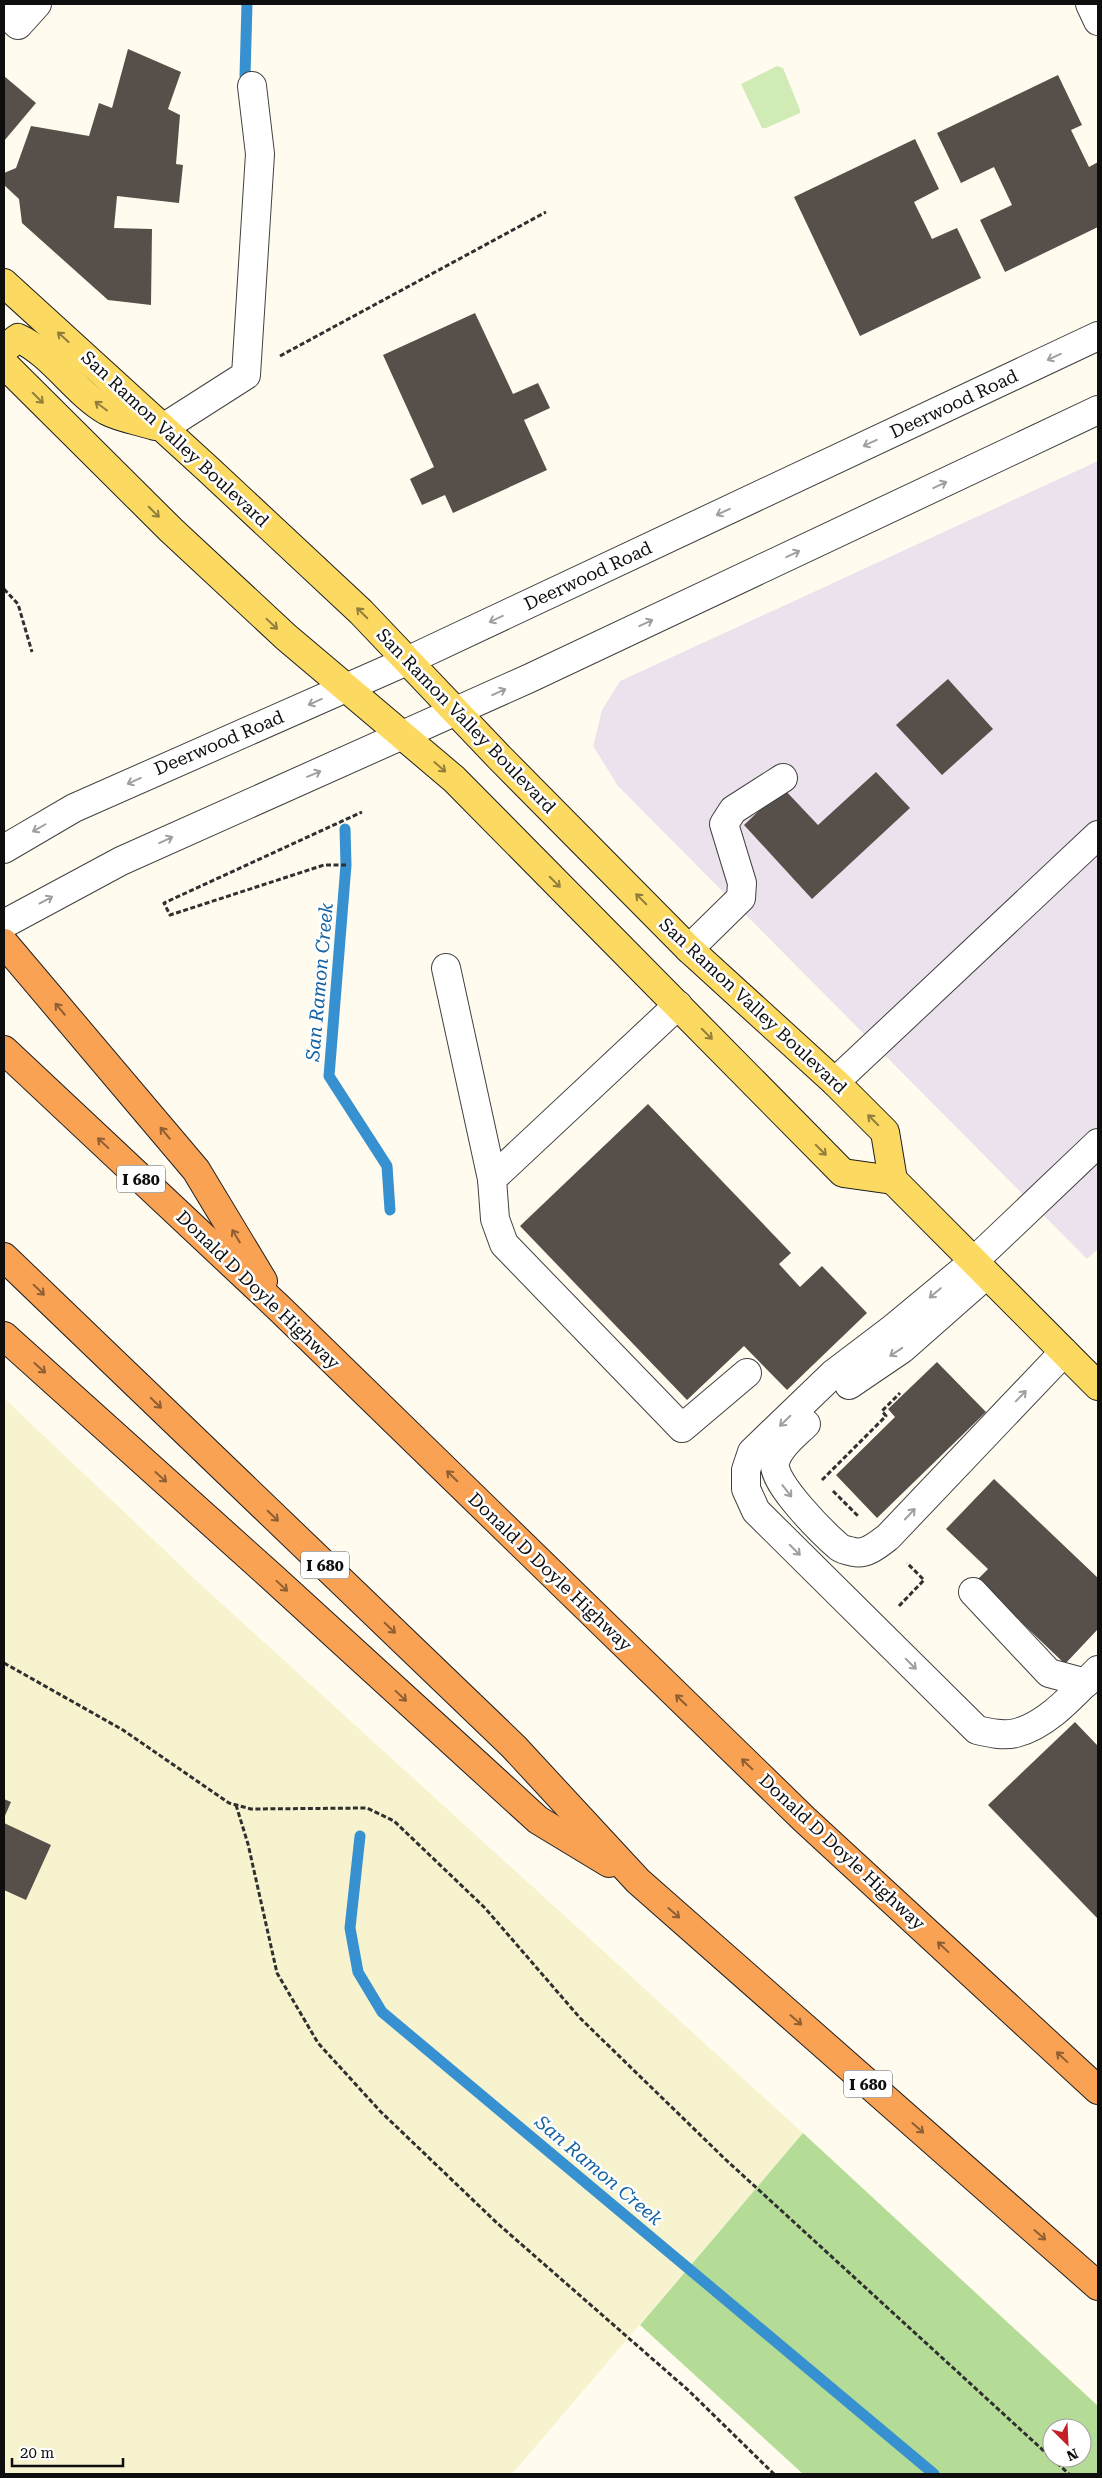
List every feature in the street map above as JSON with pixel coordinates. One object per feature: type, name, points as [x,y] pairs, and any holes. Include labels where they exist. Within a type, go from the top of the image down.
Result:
[{"type":"highway","points":[[4,943],[196,1170],[279,1308]]},
{"type":"highway","name":"Donald D Doyle Highway","points":[[4,1050],[279,1308],[804,1819],[1098,2090]]},
{"type":"highway","name":"I 680","points":[[4,1257],[514,1747],[638,1881],[1098,2286]]},
{"type":"highway","points":[[4,1336],[538,1820],[638,1881]]},
{"type":"main road","name":"San Ramon Valley Boulevard","points":[[4,283],[361,612],[454,712],[689,949],[835,1082],[885,1132],[892,1180]]},
{"type":"main road","points":[[4,349],[18,338],[31,344],[74,385],[108,411],[163,428]]},
{"type":"main road","points":[[4,364],[171,530],[286,637],[454,779],[843,1173],[892,1180],[1098,1386]]},
{"type":"street","points":[[4,12],[18,25],[37,4]]},
{"type":"street","points":[[1090,4],[1098,21]]},
{"type":"street","points":[[163,428],[246,375],[260,154],[252,86]]},
{"type":"street","name":"Deerwood Road","points":[[4,849],[74,808],[407,661],[1098,336]]},
{"type":"street","points":[[4,924],[122,860],[207,820],[454,712],[1098,410]]},
{"type":"street","points":[[689,949],[740,898],[742,883],[738,864],[728,841],[724,824],[733,810],[783,778]]},
{"type":"street","points":[[835,1082],[1098,835]]},
{"type":"street","points":[[446,968],[492,1180],[496,1218],[504,1244],[682,1428],[747,1374]]},
{"type":"street","points":[[492,1180],[678,1005]]},
{"type":"street","points":[[1064,1352],[883,1541],[869,1550],[856,1553],[841,1548],[786,1492],[777,1476],[775,1463],[784,1446],[839,1392],[864,1372],[902,1349],[1098,1143]]},
{"type":"street","points":[[979,1269],[833,1374],[752,1452],[746,1470],[746,1489],[756,1511],[977,1730],[994,1734],[1015,1733],[1036,1724],[1071,1697],[1092,1676]]},
{"type":"street","points":[[973,1592],[1049,1673],[1092,1676]]},
{"type":"path","points":[[246,375],[546,212]]},
{"type":"path","points":[[4,589],[18,604],[32,652]]},
{"type":"path","points":[[346,865],[324,865],[170,915],[164,903],[362,812]]},
{"type":"path","points":[[875,1630],[924,1580],[821,1479],[886,1416],[882,1411],[902,1390]]},
{"type":"path","points":[[4,1663],[123,1730],[208,1790],[236,1805],[251,1810],[367,1808],[394,1821],[485,1908],[580,2018],[725,2159],[1068,2474]]},
{"type":"path","points":[[236,1805],[248,1844],[277,1973],[318,2043],[380,2111],[497,2223],[688,2390],[774,2474]]},
{"type":"shaded area","points":[[1098,461],[1098,1249],[1087,1259],[618,786],[593,746],[602,710],[620,681]]},
{"type":"shaded area","points":[[4,1398],[199,1583],[803,2133],[512,2474],[4,2474]]},
{"type":"green space","points":[[777,66],[783,68],[800,113],[762,128],[741,84]]},
{"type":"green space","points":[[803,2133],[1098,2406],[1098,2474],[803,2474],[640,2325]]},
{"type":"building","points":[[128,49],[181,72],[168,109],[180,115],[176,164],[183,165],[179,203],[117,196],[114,228],[152,229],[151,305],[108,300],[22,223],[19,199],[4,185],[4,173],[16,168],[31,126],[89,136],[99,103],[112,108]]},
{"type":"building","points":[[1058,75],[1082,125],[1071,130],[1089,167],[1098,162],[1098,227],[1005,272],[980,220],[1012,205],[994,167],[961,183],[937,133]]},
{"type":"building","points":[[4,76],[36,103],[4,141]]},
{"type":"building","points":[[915,139],[939,189],[914,202],[932,239],[957,228],[981,278],[860,336],[794,197]]},
{"type":"building","points":[[475,313],[513,394],[538,383],[550,408],[524,420],[547,470],[453,513],[445,495],[422,505],[410,479],[434,467],[383,355]]},
{"type":"building","points":[[948,679],[993,729],[942,775],[896,725]]},
{"type":"building","points":[[876,772],[910,808],[812,899],[744,825],[783,788],[818,825]]},
{"type":"building","points":[[648,1104],[791,1253],[779,1264],[800,1287],[822,1266],[867,1313],[787,1390],[744,1346],[687,1400],[520,1226]]},
{"type":"building","points":[[937,1362],[986,1412],[877,1518],[836,1475],[895,1417],[888,1409]]},
{"type":"building","points":[[994,1479],[1098,1578],[1098,1629],[1065,1664],[977,1580],[988,1569],[946,1529]]},
{"type":"building","points":[[1075,1722],[1098,1746],[1098,1919],[988,1805]]},
{"type":"building","points":[[4,1799],[11,1802],[4,1818]]},
{"type":"building","points":[[4,1823],[51,1845],[26,1900],[4,1890]]},
{"type":"waterway","name":"San Ramon Creek","points":[[245,76],[247,4]]},
{"type":"waterway","name":"San Ramon Creek","points":[[345,829],[346,865],[329,1076],[387,1166],[390,1210]]},
{"type":"waterway","name":"San Ramon Creek","points":[[360,1836],[350,1928],[358,1972],[382,2012],[934,2474]]}]
